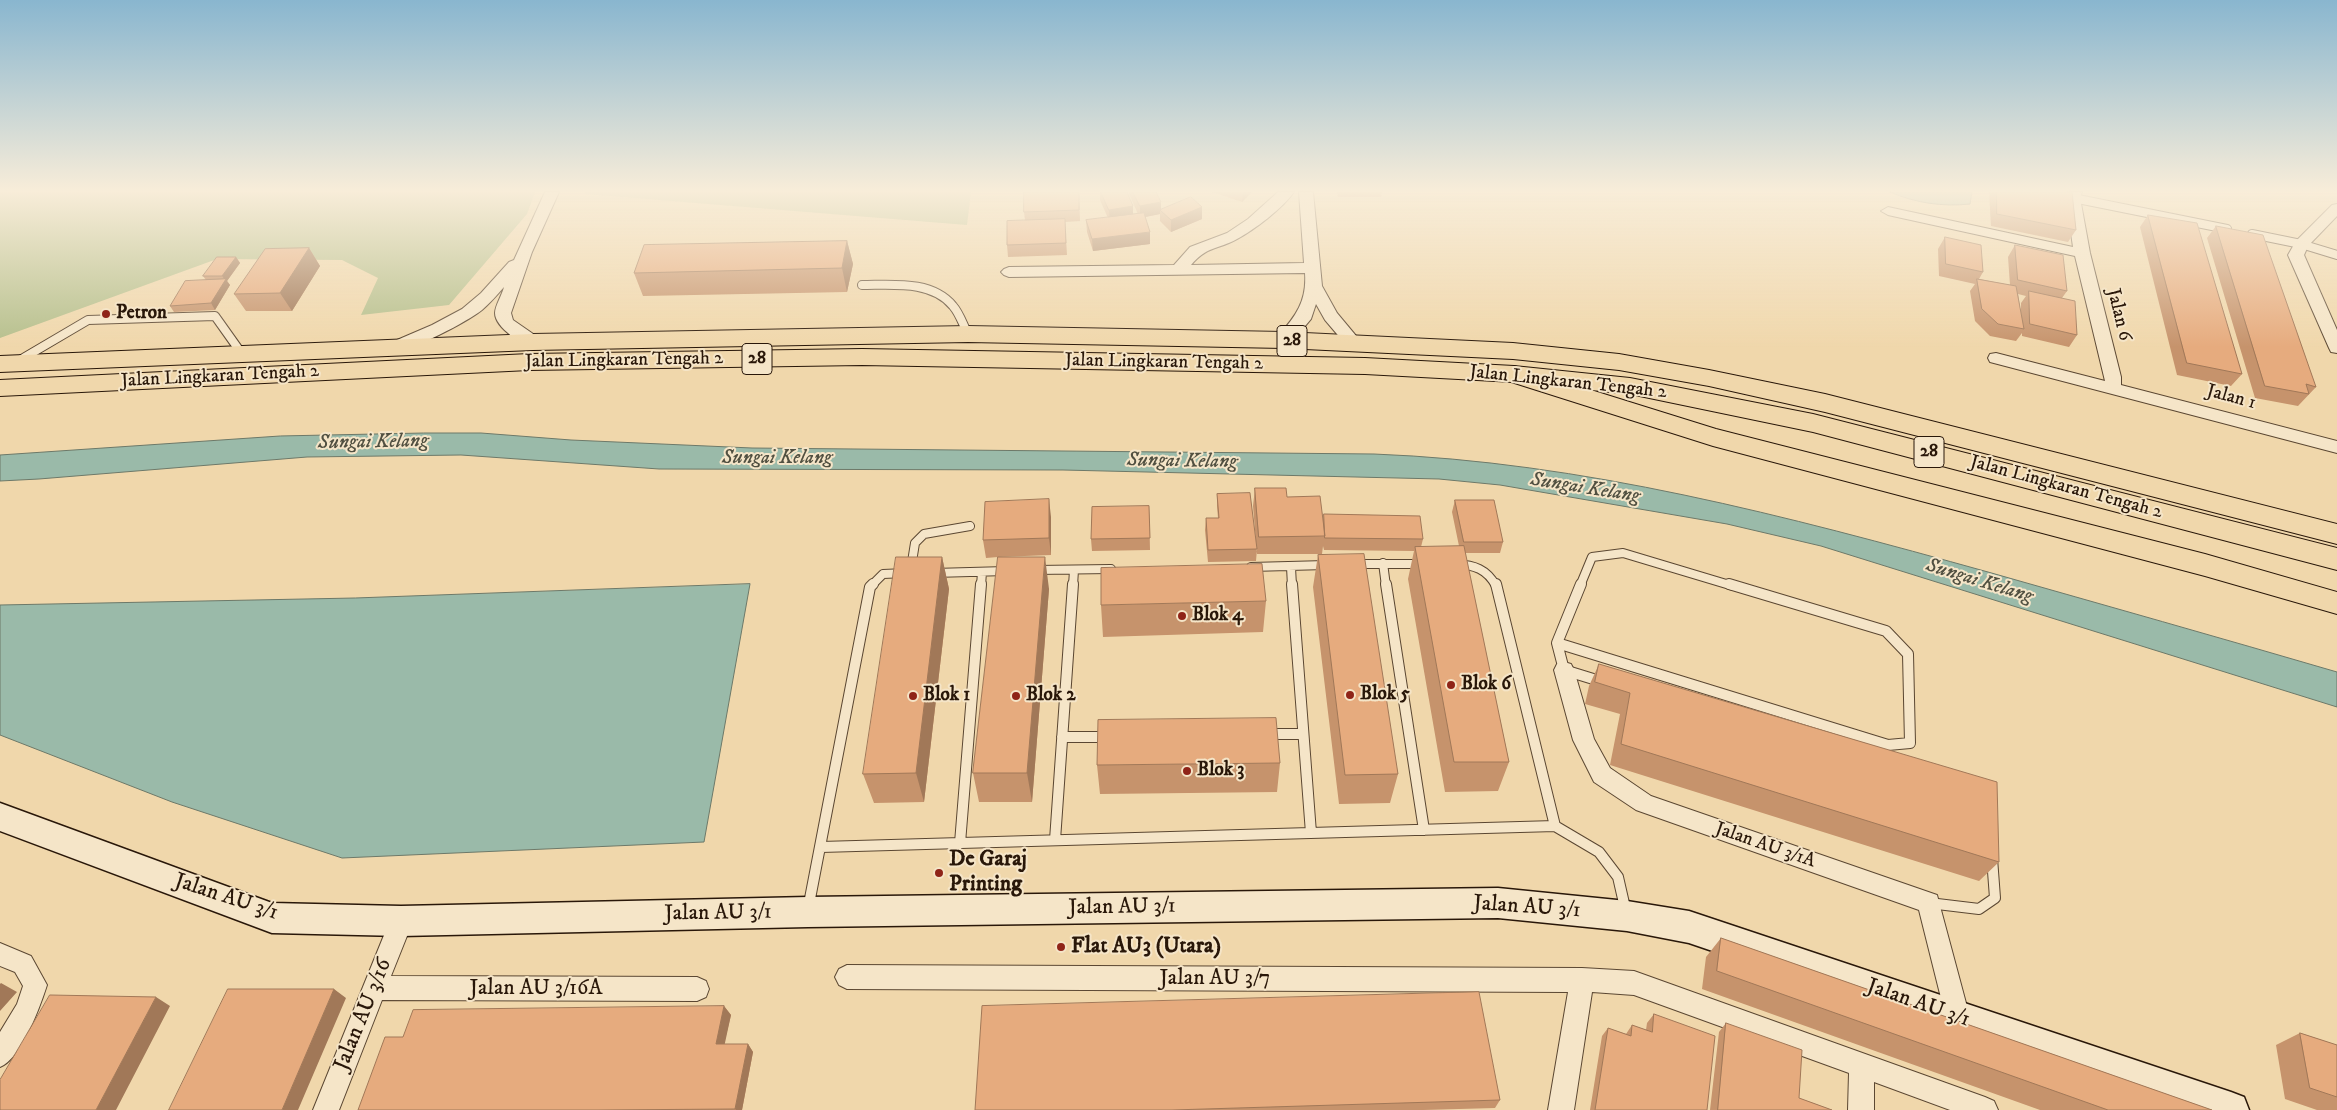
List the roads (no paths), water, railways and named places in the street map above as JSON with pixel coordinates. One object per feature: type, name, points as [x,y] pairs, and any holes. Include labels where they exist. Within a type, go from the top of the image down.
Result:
[{"type":"highway","name":"Jalan Lingkaran Tengah 2","points":[[7,364],[533,342],[968,334],[1284,340],[1513,351],[1620,362],[1709,378],[1834,405],[2337,534]]},
{"type":"highway","name":"Jalan Lingkaran Tengah 2","points":[[0,388],[529,362],[862,357],[1365,366],[1514,374],[1630,386],[1813,423],[2337,559]]},
{"type":"highway","points":[[1514,374],[1713,437],[2205,565],[2337,603]]},
{"type":"main road","name":"Jalan AU 3/1","points":[[0,817],[272,918],[401,921],[808,912],[1498,903],[1627,916],[1689,927],[2231,1110]]},
{"type":"street","points":[[528,244],[503,313],[506,322],[533,342]]},
{"type":"street","points":[[1180,269],[1195,250],[1211,244]]},
{"type":"street","points":[[1309,244],[1314,286],[1332,316],[1354,343]]},
{"type":"street","points":[[2036,244],[2082,254]]},
{"type":"street","name":"Jalan 6","points":[[2081,244],[2113,377],[2113,389]]},
{"type":"street","points":[[2301,244],[2296,255],[2337,348]]},
{"type":"street","points":[[396,347],[456,319],[475,307],[491,294],[524,252]]},
{"type":"street","points":[[1009,272],[1311,268]]},
{"type":"street","points":[[1284,340],[1305,315],[1314,286]]},
{"type":"street","name":"Jalan 1","points":[[1996,358],[2337,447]]},
{"type":"street","name":"Jalan AU 3/1A","points":[[1564,670],[1584,740],[1602,775],[1644,803],[1929,903]]},
{"type":"street","points":[[1929,903],[1958,1018]]},
{"type":"street","name":"Jalan AU 3/16","points":[[326,1110],[401,921]]},
{"type":"street","points":[[0,954],[23,964],[35,985],[27,1010],[0,1055]]},
{"type":"street","name":"Jalan AU 3/7","points":[[847,977],[1582,980],[1634,983],[1862,1067]]},
{"type":"street","points":[[1561,1110],[1582,980]]},
{"type":"street","name":"Jalan AU 3/16A","points":[[375,988],[697,989]]},
{"type":"street","points":[[1861,1110],[1862,1067],[1985,1110]]},
{"type":"lane","points":[[2301,244],[2337,255]]},
{"type":"lane","points":[[862,285],[925,287],[937,292],[953,306],[968,334]]},
{"type":"lane","points":[[7,364],[88,320],[215,316],[242,354]]},
{"type":"lane","points":[[919,573],[915,543],[924,534],[970,526]]},
{"type":"lane","points":[[1558,643],[1888,745],[1910,744],[1908,654],[1886,631],[1624,553],[1592,557],[1558,643],[1564,670],[1612,684]]},
{"type":"lane","points":[[1383,563],[1424,830]]},
{"type":"lane","points":[[1242,568],[1383,563],[1437,564],[1472,565],[1490,574],[1496,586],[1555,826]]},
{"type":"lane","points":[[1291,567],[1311,833]]},
{"type":"lane","points":[[808,912],[870,587],[883,574],[1124,569]]},
{"type":"lane","points":[[1055,840],[1074,570]]},
{"type":"lane","points":[[960,843],[982,572]]},
{"type":"lane","points":[[1255,735],[1303,734]]},
{"type":"lane","points":[[1062,738],[1120,737]]},
{"type":"lane","points":[[820,847],[1555,826],[1599,852],[1618,877],[1627,916]]},
{"type":"lane","points":[[1929,903],[1979,909],[1995,898],[1991,851]]},
{"type":"water","name":"Sungai Kelang","points":[[481,433],[571,440],[752,448],[1374,454],[1452,459],[1530,468],[1684,495],[1837,531],[1988,572],[2337,672],[2337,707],[1821,546],[1727,524],[1500,485],[1439,479],[1063,470],[659,469],[461,455],[307,457],[0,481],[0,455],[280,436]]},
{"type":"water","points":[[750,584],[704,842],[342,858],[172,802],[0,735],[0,605],[355,598]]},
{"type":"place","name":"Petron","points":[[106,314]]},
{"type":"place","name":"Blok 4","points":[[1182,616]]},
{"type":"place","name":"Blok 6","points":[[1451,685]]},
{"type":"place","name":"Blok 5","points":[[1350,695]]},
{"type":"place","name":"Blok 1","points":[[913,696]]},
{"type":"place","name":"Blok 2","points":[[1016,696]]},
{"type":"place","name":"Blok 3","points":[[1187,771]]},
{"type":"place","name":"De Garaj Printing","points":[[939,873]]},
{"type":"place","name":"Flat AU3 (Utara)","points":[[1061,947]]}]
